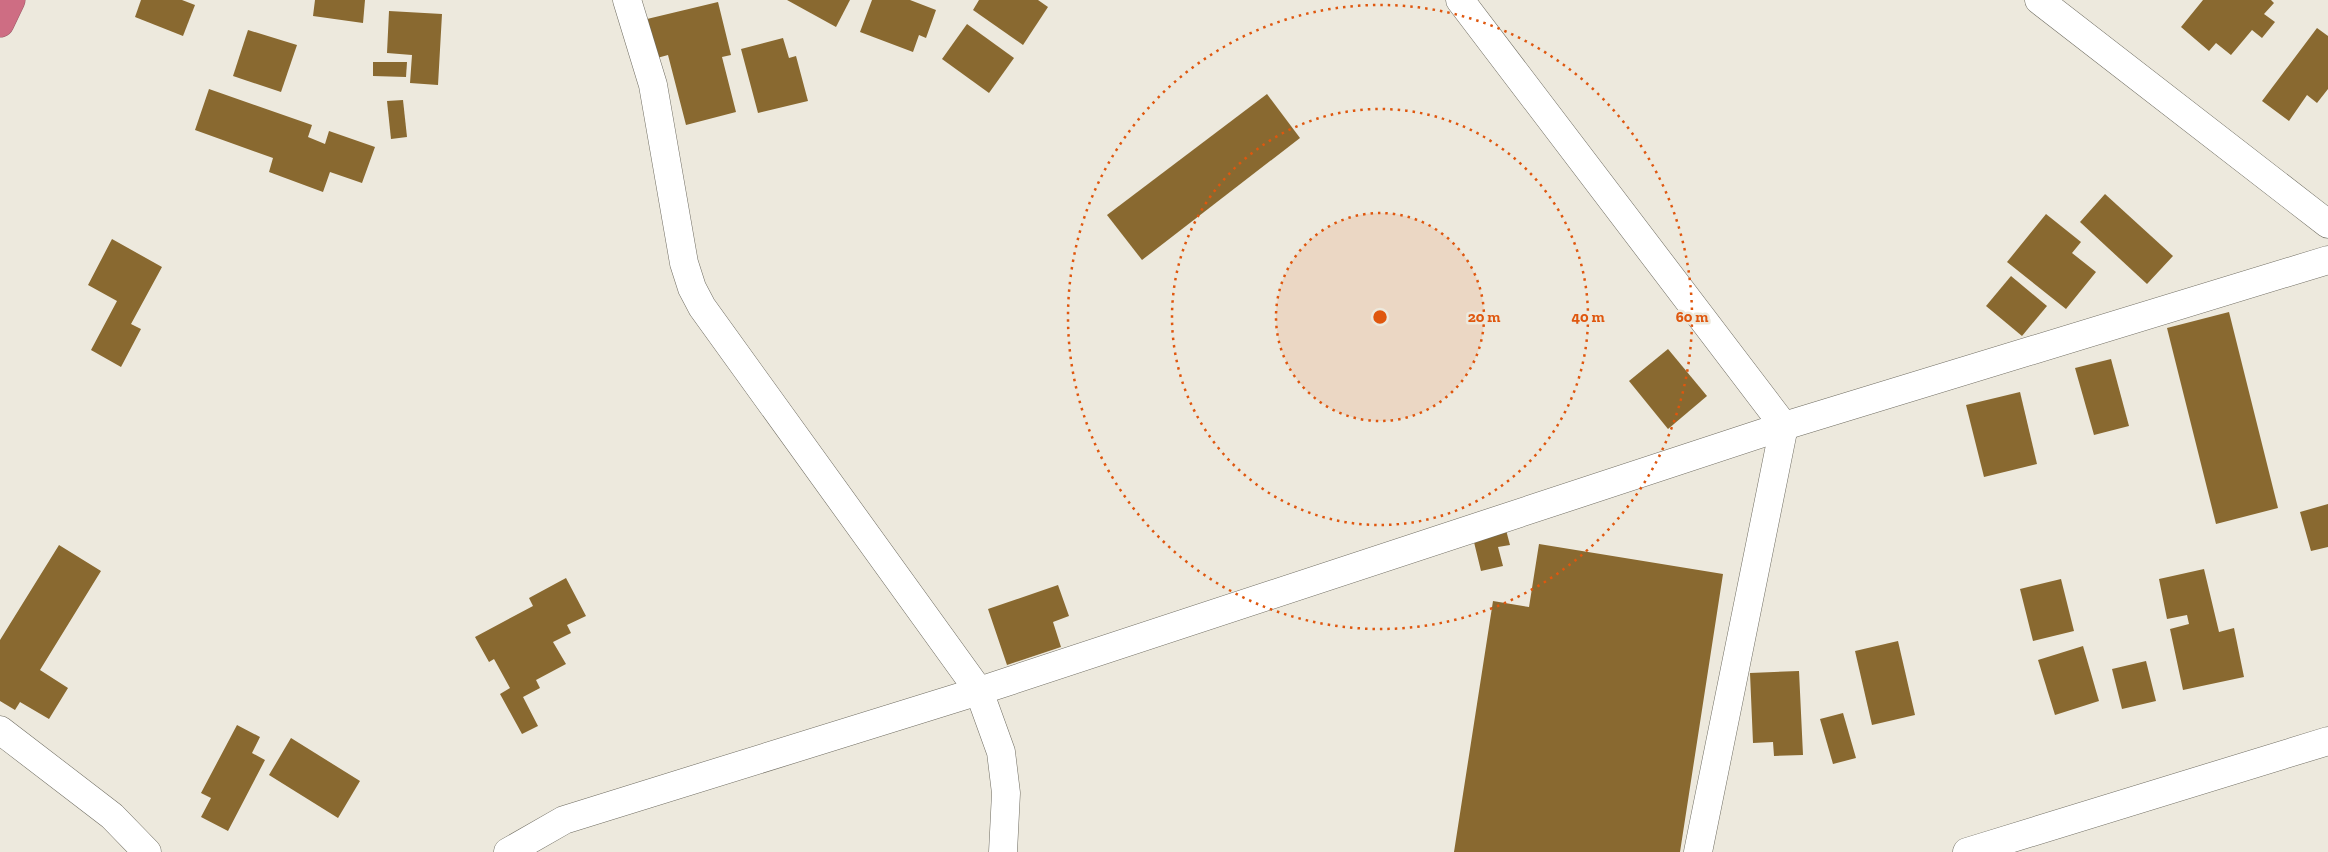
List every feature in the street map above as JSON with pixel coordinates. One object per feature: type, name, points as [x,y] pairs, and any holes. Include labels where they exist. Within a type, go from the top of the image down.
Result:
[{"type":"highway","points":[[0,23],[11,0]]},
{"type":"street","points":[[627,0],[653,85],[684,263],[692,288],[702,307],[979,691],[1001,752],[1006,793],[1003,852]]},
{"type":"street","points":[[1460,0],[1784,426],[1698,852]]},
{"type":"street","points":[[2039,0],[2328,224]]},
{"type":"street","points":[[508,852],[564,820],[979,691],[1784,426],[2328,260]]},
{"type":"street","points":[[0,730],[112,816],[147,852]]},
{"type":"street","points":[[1967,852],[2328,741]]},
{"type":"building","points":[[141,0],[182,0],[195,5],[183,36],[135,17]]},
{"type":"building","points":[[315,0],[365,0],[363,23],[313,16]]},
{"type":"building","points":[[787,0],[850,0],[836,27]]},
{"type":"building","points":[[872,0],[910,0],[936,10],[926,38],[919,35],[913,52],[860,32]]},
{"type":"building","points":[[979,0],[1038,0],[1048,7],[1023,45],[973,10]]},
{"type":"building","points":[[2203,0],[2271,0],[2274,3],[2264,14],[2275,22],[2262,38],[2252,30],[2231,55],[2216,43],[2209,51],[2181,27]]},
{"type":"building","points":[[718,2],[731,55],[722,57],[736,112],[686,125],[668,55],[657,58],[647,19]]},
{"type":"building","points":[[389,11],[442,14],[438,85],[410,83],[412,55],[387,53]]},
{"type":"building","points":[[967,24],[1014,58],[989,93],[942,59]]},
{"type":"building","points":[[2317,28],[2328,36],[2328,89],[2317,103],[2307,95],[2289,121],[2262,101]]},
{"type":"building","points":[[248,30],[297,45],[281,92],[233,76]]},
{"type":"building","points":[[783,38],[789,58],[796,56],[808,101],[758,113],[741,49]]},
{"type":"building","points":[[373,62],[407,62],[406,77],[373,76]]},
{"type":"building","points":[[209,89],[312,125],[308,137],[325,144],[329,131],[375,147],[362,183],[330,172],[323,192],[269,172],[273,158],[195,130]]},
{"type":"building","points":[[1267,94],[1300,138],[1142,260],[1107,215]]},
{"type":"building","points":[[403,100],[407,137],[391,139],[387,101]]},
{"type":"building","points":[[2105,194],[2173,256],[2147,284],[2080,222]]},
{"type":"building","points":[[2046,214],[2081,242],[2072,253],[2096,272],[2066,309],[2007,262]]},
{"type":"building","points":[[112,239],[162,267],[131,324],[141,329],[121,367],[91,350],[117,301],[88,285]]},
{"type":"building","points":[[2011,276],[2047,306],[2022,336],[1986,306]]},
{"type":"building","points":[[2229,312],[2278,508],[2216,524],[2167,328]]},
{"type":"building","points":[[1668,349],[1707,396],[1668,429],[1629,381]]},
{"type":"building","points":[[2111,359],[2129,426],[2094,435],[2075,368]]},
{"type":"building","points":[[2020,392],[2037,464],[1984,477],[1966,405]]},
{"type":"building","points":[[2328,504],[2328,547],[2311,551],[2300,512]]},
{"type":"building","points":[[1506,530],[1510,545],[1498,547],[1503,566],[1481,571],[1473,538]]},
{"type":"building","points":[[1539,544],[1723,574],[1680,852],[1454,852],[1493,601],[1529,607]]},
{"type":"building","points":[[59,545],[101,571],[40,670],[68,688],[49,719],[20,702],[15,710],[0,701],[0,640]]},
{"type":"building","points":[[2204,569],[2219,632],[2234,628],[2244,677],[2183,690],[2170,629],[2189,624],[2187,615],[2167,619],[2159,579]]},
{"type":"building","points":[[566,578],[586,616],[567,625],[571,633],[553,642],[566,664],[536,680],[540,688],[523,697],[538,726],[522,734],[500,694],[510,688],[494,659],[489,662],[475,637],[533,606],[529,598]]},
{"type":"building","points":[[2061,579],[2074,631],[2033,641],[2020,589]]},
{"type":"building","points":[[1058,585],[1069,616],[1053,622],[1061,647],[1007,665],[988,609]]},
{"type":"building","points":[[1898,641],[1915,715],[1872,725],[1855,651]]},
{"type":"building","points":[[2083,646],[2099,701],[2055,715],[2038,660]]},
{"type":"building","points":[[2146,661],[2156,701],[2122,709],[2112,669]]},
{"type":"building","points":[[1799,671],[1803,755],[1774,756],[1773,742],[1753,743],[1750,673]]},
{"type":"building","points":[[1843,713],[1856,758],[1833,764],[1820,719]]},
{"type":"building","points":[[237,725],[260,737],[252,753],[265,760],[228,831],[201,817],[211,798],[201,793]]},
{"type":"building","points":[[291,738],[360,781],[338,818],[269,775]]}]
